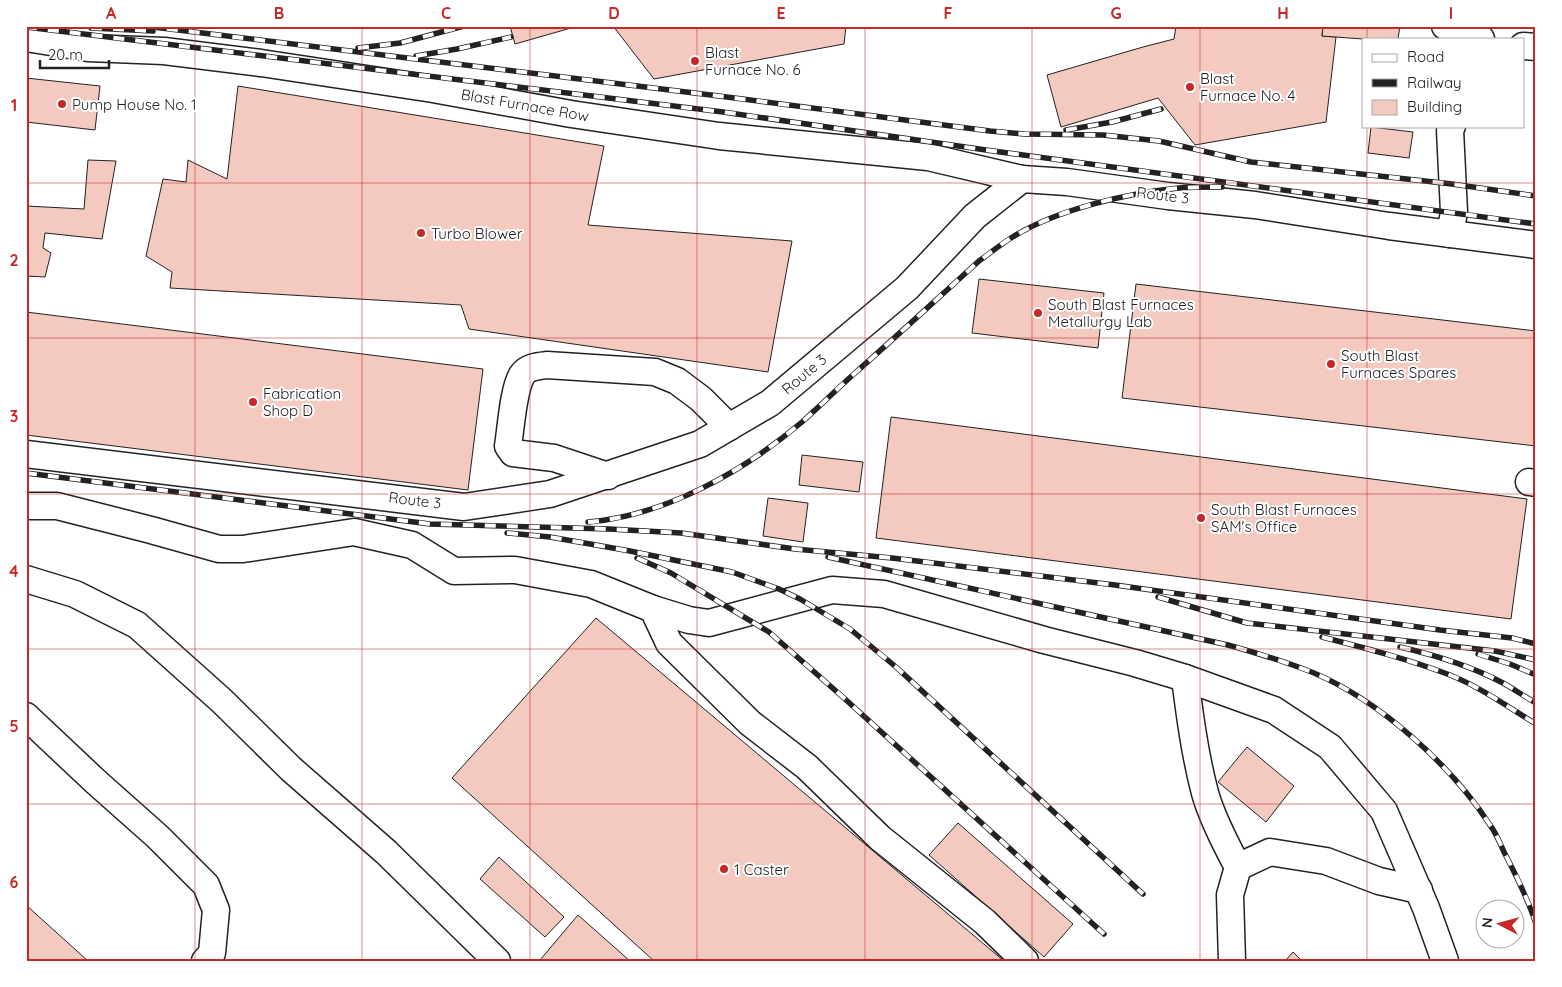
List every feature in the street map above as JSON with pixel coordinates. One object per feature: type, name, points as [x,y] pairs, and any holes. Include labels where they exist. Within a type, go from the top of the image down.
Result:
[{"type":"street","points":[[1445,26],[1478,38]]},
{"type":"street","name":"Blast Furnace Row","points":[[26,38],[88,48],[164,52],[261,63],[433,89],[571,114],[719,136],[928,157],[1022,179]]},
{"type":"street","points":[[1450,234],[1454,212],[1451,128]]},
{"type":"street","name":"Route 3","points":[[26,454],[464,506],[550,494],[700,444],[770,403],[907,288],[975,216],[1022,179],[1067,182],[1168,196],[1255,205],[1536,246]]},
{"type":"street","points":[[608,476],[554,458],[513,453],[508,446],[522,374],[532,368],[547,365],[655,372],[677,381],[702,399],[729,427]]},
{"type":"street","points":[[26,506],[57,506],[219,549],[243,549],[354,532],[412,545],[454,570],[515,570],[591,584],[689,620],[709,623],[832,590],[884,594],[1186,678],[1274,710],[1330,747],[1384,811],[1418,890],[1445,961]]},
{"type":"street","points":[[31,586],[75,594],[137,625],[222,700],[291,769],[386,852],[497,961]]},
{"type":"street","points":[[653,608],[669,643],[750,723],[808,767],[880,838],[985,922],[1025,961]]},
{"type":"street","points":[[1186,678],[1194,747],[1205,795],[1223,839],[1238,867],[1230,895],[1232,961]]},
{"type":"street","points":[[26,716],[158,837],[206,885],[216,910],[212,953],[205,961]]},
{"type":"street","points":[[1238,867],[1270,852],[1326,861],[1379,880],[1418,890]]},
{"type":"building","points":[[510,26],[578,26],[515,44]]},
{"type":"building","name":"Blast Furnace No. 6","points":[[613,26],[846,26],[844,44],[654,79]]},
{"type":"building","name":"Blast Furnace No. 4","points":[[1176,26],[1323,26],[1322,36],[1336,37],[1326,122],[1195,145],[1158,98],[1061,127],[1047,75],[1174,39]]},
{"type":"building","points":[[1323,26],[1400,26],[1398,38],[1362,39],[1322,36]]},
{"type":"building","name":"Pump House No. 1","points":[[26,78],[100,86],[95,130],[26,122]]},
{"type":"building","name":"Turbo Blower","points":[[238,86],[604,146],[588,225],[792,241],[768,372],[469,329],[461,305],[170,288],[172,272],[146,256],[163,179],[186,182],[188,160],[227,179]]},
{"type":"building","points":[[1371,128],[1413,132],[1409,158],[1368,153]]},
{"type":"building","points":[[88,160],[116,161],[102,239],[45,233],[43,248],[51,253],[45,277],[26,276],[26,206],[84,209]]},
{"type":"building","name":"South Blast Furnaces Metallurgy Lab","points":[[979,279],[1104,293],[1098,348],[972,333]]},
{"type":"building","name":"South Blast Furnaces Spares","points":[[1136,284],[1536,331],[1536,446],[1122,398]]},
{"type":"building","name":"Fabrication Shop D","points":[[26,312],[483,369],[468,490],[26,435]]},
{"type":"building","name":"South Blast Furnaces SAM's Office","points":[[891,417],[1527,499],[1511,619],[876,538]]},
{"type":"building","points":[[802,455],[863,462],[859,492],[799,485]]},
{"type":"building","points":[[768,498],[808,503],[803,542],[763,536]]},
{"type":"building","name":"1 Caster","points":[[596,618],[1004,961],[654,961],[452,778]]},
{"type":"building","points":[[1247,747],[1294,786],[1266,822],[1218,782]]},
{"type":"building","points":[[958,823],[1073,924],[1044,957],[929,855]]},
{"type":"building","points":[[499,857],[564,917],[545,937],[480,879]]},
{"type":"building","points":[[26,905],[88,961],[26,961]]},
{"type":"building","points":[[578,915],[630,961],[541,961]]},
{"type":"building","points":[[1293,952],[1302,961],[1285,961]]},
{"type":"railway","points":[[145,26],[990,131],[1024,134],[1103,135],[1159,141],[1251,162],[1452,184],[1536,196]]},
{"type":"railway","points":[[358,48],[400,43],[464,26]]},
{"type":"railway","points":[[26,27],[723,112],[993,151],[1536,224]]},
{"type":"railway","points":[[91,28],[153,31]]},
{"type":"railway","points":[[416,56],[511,37]]},
{"type":"railway","points":[[1066,130],[1112,122],[1161,109]]},
{"type":"railway","points":[[588,522],[646,511],[674,501],[729,474],[755,457],[802,422],[979,261],[1029,228],[1048,219],[1092,204],[1137,194],[1179,188],[1222,187]]},
{"type":"railway","points":[[26,473],[430,524],[681,533],[795,549],[892,558],[1115,585],[1440,630],[1512,638],[1536,644]]},
{"type":"railway","points":[[507,533],[550,537],[732,572],[779,589],[800,599],[850,629],[896,667],[1143,894]]},
{"type":"railway","points":[[828,557],[1228,645],[1293,665],[1339,685],[1364,700],[1412,737],[1435,758],[1474,802],[1496,835],[1536,924]]},
{"type":"railway","points":[[637,558],[671,573],[769,632],[1104,934]]},
{"type":"railway","points":[[1158,597],[1247,623],[1495,651],[1536,660]]},
{"type":"railway","points":[[1322,637],[1402,659],[1450,675],[1483,691],[1536,724]]},
{"type":"railway","points":[[1400,647],[1466,666],[1503,683],[1536,703]]},
{"type":"railway","points":[[1478,654],[1536,675]]},
{"type":"place","name":"Blast Furnace No. 6","points":[[695,61]]},
{"type":"place","name":"Blast Furnace No. 4","points":[[1190,87]]},
{"type":"place","name":"Pump House No. 1","points":[[62,104]]},
{"type":"place","name":"Turbo Blower","points":[[421,233]]},
{"type":"place","name":"South Blast Furnaces Metallurgy Lab","points":[[1038,313]]},
{"type":"place","name":"South Blast Furnaces Spares","points":[[1331,364]]},
{"type":"place","name":"Fabrication Shop D","points":[[253,402]]},
{"type":"place","name":"South Blast Furnaces SAM's Office","points":[[1201,518]]},
{"type":"place","name":"1 Caster","points":[[724,869]]}]
